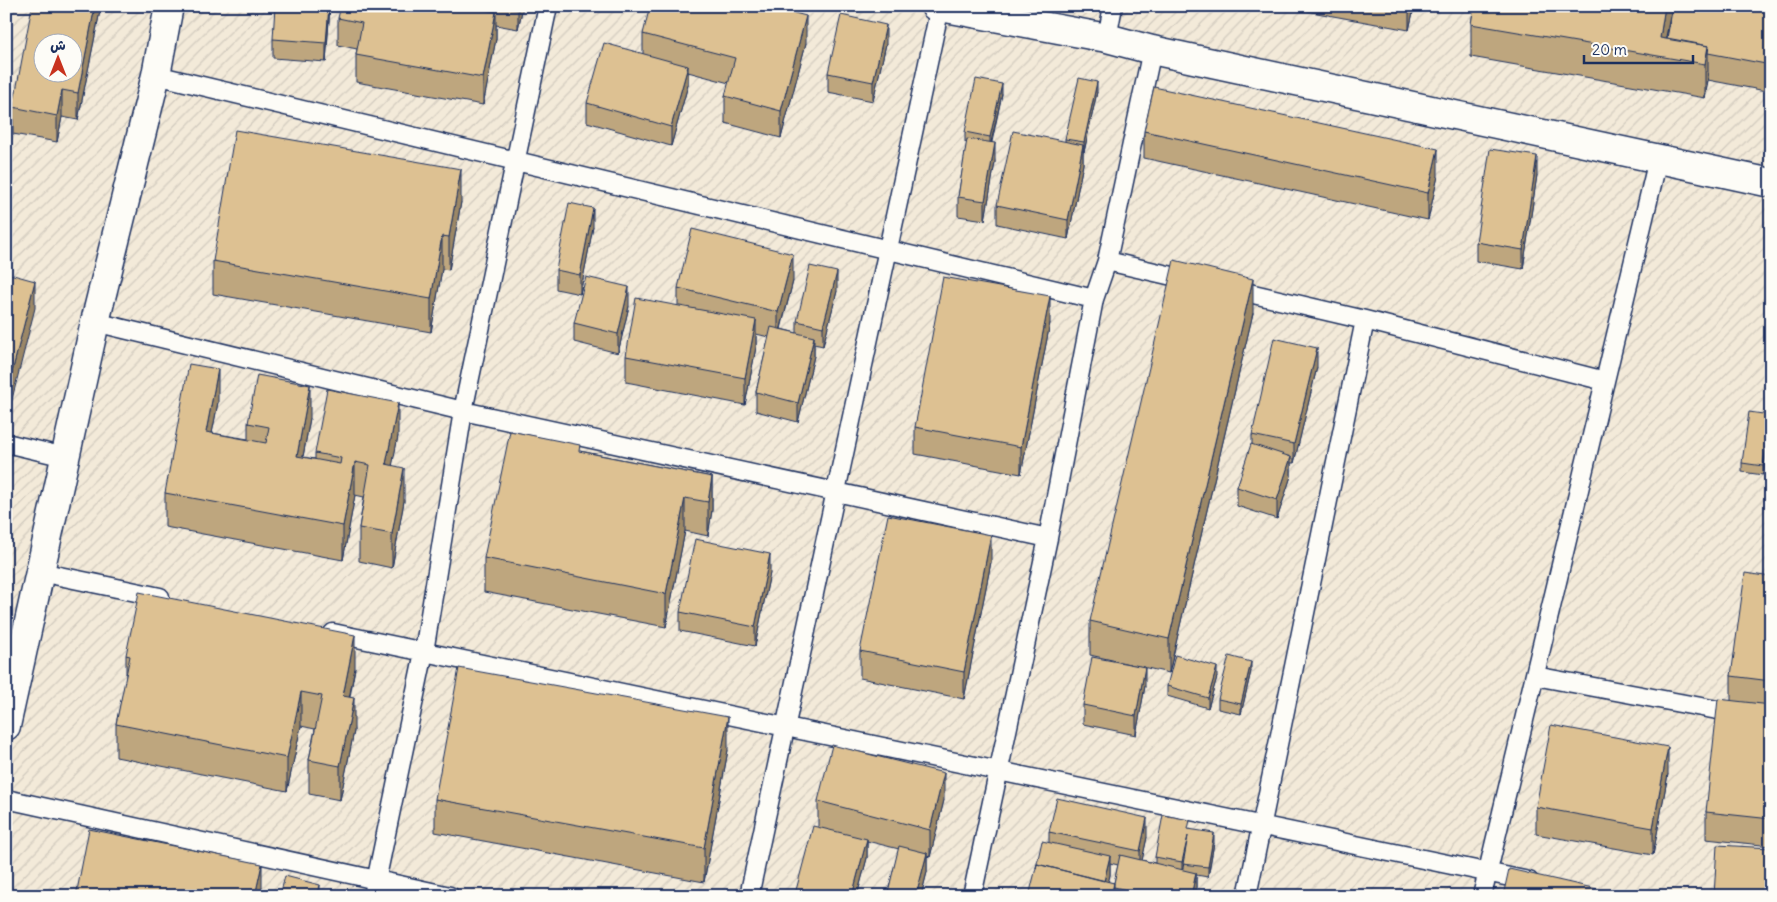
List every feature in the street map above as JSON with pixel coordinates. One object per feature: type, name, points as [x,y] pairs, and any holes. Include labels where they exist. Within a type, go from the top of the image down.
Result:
[{"type":"street","points":[[6,726],[95,322],[156,75],[169,6]]},
{"type":"street","points":[[938,7],[1107,38],[1152,50],[1771,183]]},
{"type":"lane","points":[[375,888],[424,652],[463,411],[548,6]]},
{"type":"lane","points":[[1107,38],[1113,6]]},
{"type":"lane","points":[[749,896],[888,250],[938,7]]},
{"type":"lane","points":[[972,896],[1048,538],[1094,299],[1107,261],[1152,50]]},
{"type":"lane","points":[[156,75],[1094,299]]},
{"type":"lane","points":[[1482,896],[1658,159]]},
{"type":"lane","points":[[1107,261],[1365,320],[1605,381]]},
{"type":"lane","points":[[1247,896],[1365,320]]},
{"type":"lane","points":[[95,322],[463,411],[1048,538]]},
{"type":"lane","points":[[6,443],[65,457]]},
{"type":"lane","points":[[40,572],[174,600]]},
{"type":"lane","points":[[318,630],[1542,884]]},
{"type":"lane","points":[[1534,676],[1771,720]]},
{"type":"lane","points":[[6,799],[375,888],[450,896]]},
{"type":"shaded area","points":[[6,6],[1771,6],[1771,896],[6,896]]},
{"type":"building","points":[[32,6],[95,6],[82,73],[82,32],[32,32],[32,82],[80,82],[78,93],[62,90],[57,116],[13,107]]},
{"type":"building","points":[[275,6],[329,6],[326,43],[273,39]]},
{"type":"building","points":[[341,6],[461,6],[496,12],[483,78],[356,55],[362,23],[338,18]]},
{"type":"building","points":[[497,6],[519,6],[518,10]]},
{"type":"building","points":[[650,6],[768,6],[806,16],[781,111],[725,96],[735,58],[643,34]]},
{"type":"building","points":[[1474,6],[1665,6],[1660,38],[1708,46],[1705,64],[1471,24]]},
{"type":"building","points":[[1673,6],[1771,6],[1771,65],[1708,53],[1709,46],[1667,38]]},
{"type":"building","points":[[841,15],[886,25],[873,82],[828,73]]},
{"type":"building","points":[[604,43],[688,66],[671,127],[587,103]]},
{"type":"building","points":[[1079,78],[1097,82],[1084,142],[1065,139]]},
{"type":"building","points":[[976,79],[1002,84],[990,137],[965,132]]},
{"type":"building","points":[[1154,87],[1438,149],[1428,193],[1144,131]]},
{"type":"building","points":[[235,130],[461,169],[449,237],[442,236],[431,299],[213,261]]},
{"type":"building","points":[[1013,131],[1083,145],[1068,220],[997,205]]},
{"type":"building","points":[[967,139],[995,143],[985,201],[958,197]]},
{"type":"building","points":[[1490,149],[1537,156],[1523,250],[1476,242]]},
{"type":"building","points":[[569,203],[593,208],[580,275],[556,270]]},
{"type":"building","points":[[692,229],[793,254],[778,312],[678,288]]},
{"type":"building","points":[[1174,260],[1253,279],[1169,639],[1090,621]]},
{"type":"building","points":[[810,266],[837,272],[823,327],[797,321]]},
{"type":"building","points":[[6,273],[35,281],[6,396]]},
{"type":"building","points":[[586,277],[629,287],[618,334],[574,323]]},
{"type":"building","points":[[943,277],[1050,296],[1021,447],[915,427]]},
{"type":"building","points":[[636,298],[756,320],[745,378],[626,356]]},
{"type":"building","points":[[771,327],[814,337],[798,403],[756,392]]},
{"type":"building","points":[[1274,338],[1317,348],[1294,444],[1252,435]]},
{"type":"building","points":[[189,364],[218,369],[206,432],[266,443],[269,427],[248,423],[257,375],[310,385],[297,456],[340,464],[341,458],[315,453],[327,389],[398,403],[386,464],[404,468],[392,534],[359,528],[370,465],[355,462],[343,526],[165,493]]},
{"type":"building","points":[[1749,412],[1770,415],[1763,466],[1742,463]]},
{"type":"building","points":[[510,431],[580,445],[579,451],[712,477],[708,502],[685,498],[666,594],[484,558]]},
{"type":"building","points":[[1251,444],[1291,457],[1277,500],[1237,487]]},
{"type":"building","points":[[888,515],[991,535],[964,672],[860,651]]},
{"type":"building","points":[[695,539],[770,554],[755,627],[680,612]]},
{"type":"building","points":[[1745,573],[1771,577],[1771,681],[1731,676]]},
{"type":"building","points":[[139,592],[355,635],[343,696],[354,698],[340,766],[309,760],[322,696],[301,692],[287,758],[116,724],[130,656],[126,655]]},
{"type":"building","points":[[1175,655],[1217,667],[1208,698],[1167,686]]},
{"type":"building","points":[[1229,656],[1251,662],[1241,704],[1218,699]]},
{"type":"building","points":[[1092,657],[1145,667],[1136,716],[1083,705]]},
{"type":"building","points":[[459,668],[728,717],[704,848],[435,799]]},
{"type":"building","points":[[1718,699],[1771,705],[1771,819],[1706,812]]},
{"type":"building","points":[[1551,725],[1668,747],[1653,828],[1536,807]]},
{"type":"building","points":[[832,745],[944,773],[930,830],[818,801]]},
{"type":"building","points":[[1057,798],[1147,818],[1140,851],[1049,832]]},
{"type":"building","points":[[1163,815],[1190,820],[1188,829],[1214,833],[1208,867],[1183,864],[1188,836],[1182,862],[1155,857]]},
{"type":"building","points":[[813,826],[867,839],[852,896],[803,896],[795,894]]},
{"type":"building","points":[[89,829],[262,864],[255,896],[76,896]]},
{"type":"building","points":[[1042,841],[1110,856],[1104,881],[1037,864],[1036,868]]},
{"type":"building","points":[[1717,845],[1771,848],[1771,896],[1714,896]]},
{"type":"building","points":[[899,846],[927,853],[916,896],[887,896]]},
{"type":"building","points":[[1120,855],[1196,873],[1191,896],[1153,896],[1114,887]]},
{"type":"building","points":[[1037,864],[1114,883],[1111,896],[1029,896]]},
{"type":"building","points":[[1509,869],[1628,896],[1503,896]]},
{"type":"building","points":[[285,876],[320,885],[317,896],[280,896]]}]
